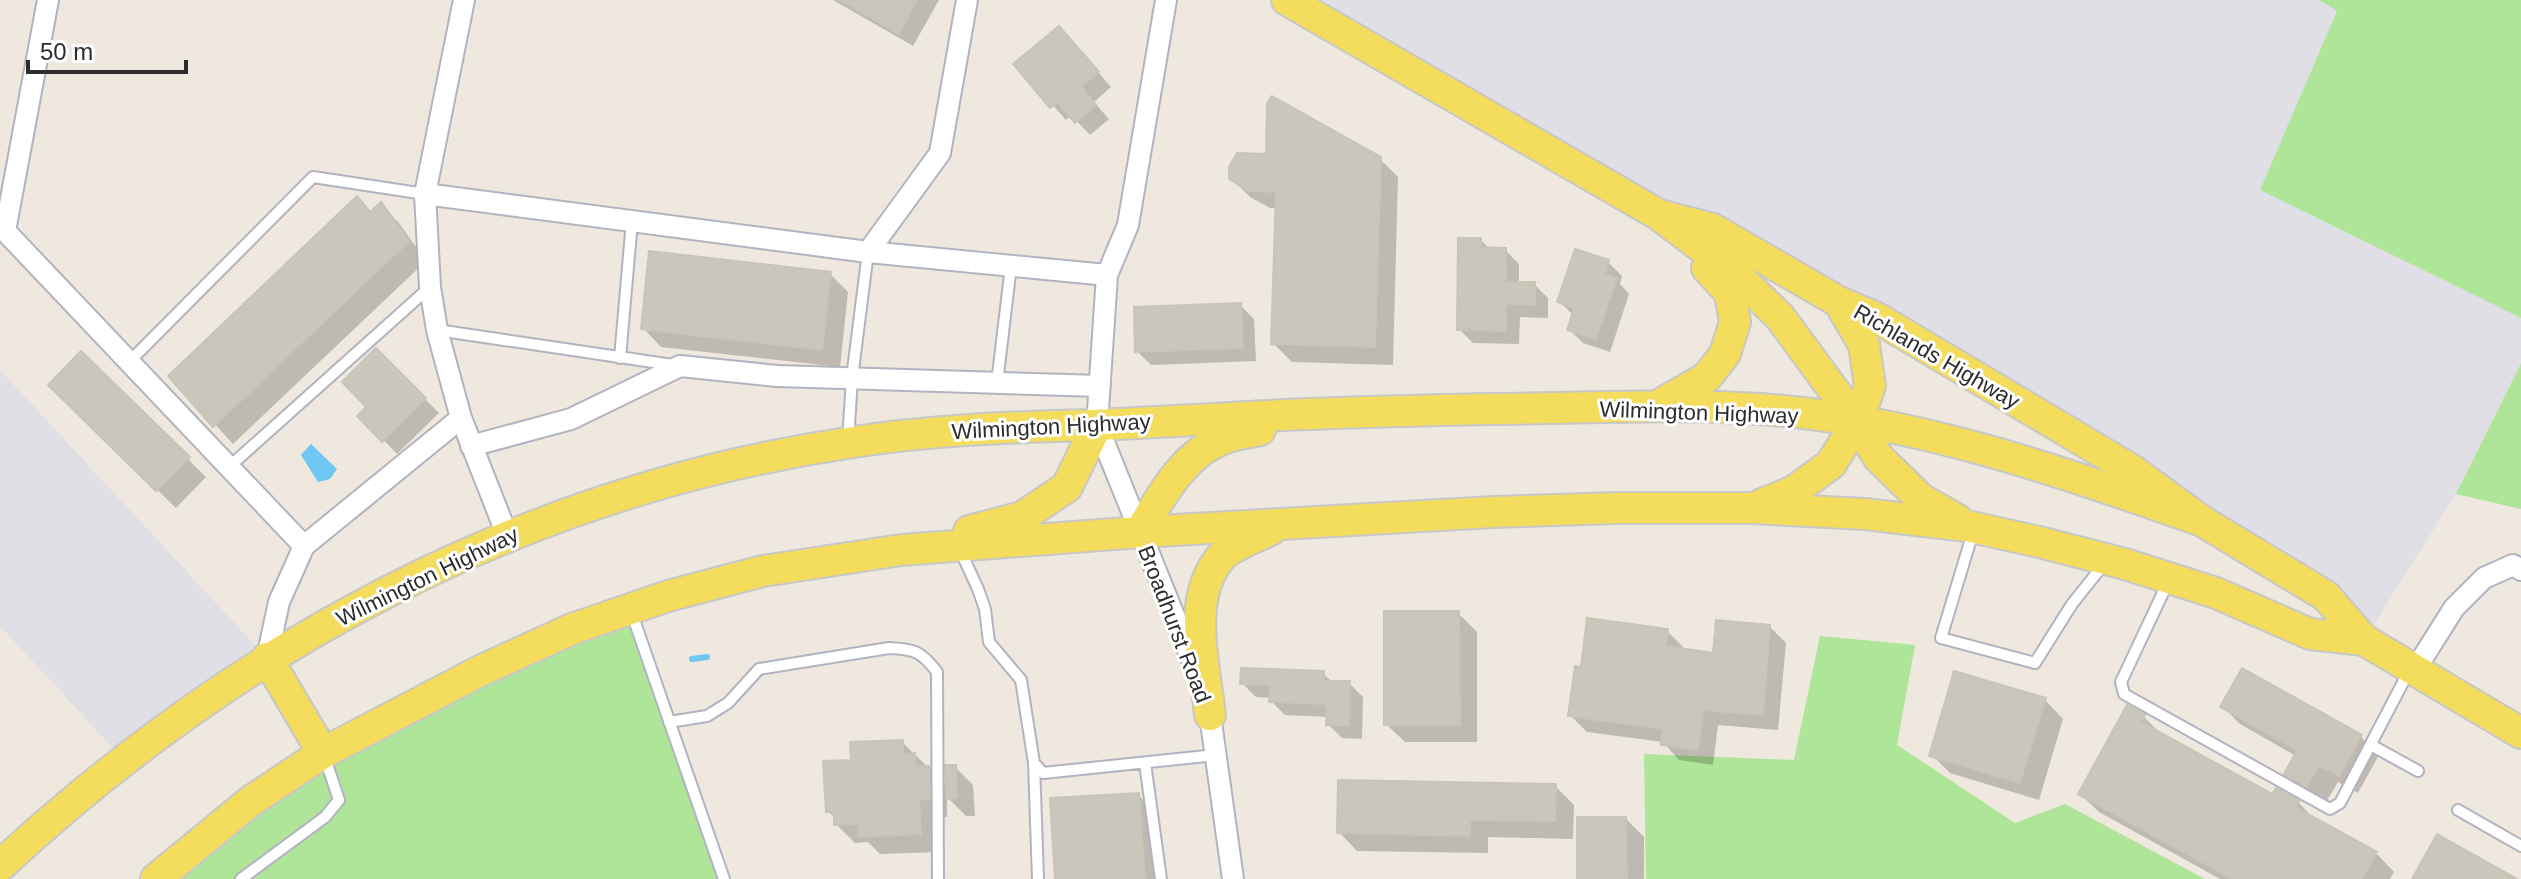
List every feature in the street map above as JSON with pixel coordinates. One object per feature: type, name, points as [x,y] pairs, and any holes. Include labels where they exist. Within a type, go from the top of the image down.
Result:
[{"type":"main road","name":"Richlands Highway","points":[[1287,0],[1659,215],[1729,268],[1780,317],[1857,422],[1878,457],[1921,499],[1970,526]]},
{"type":"main road","name":"Richlands Highway","points":[[1659,215],[1713,229],[1839,302],[1877,318],[2132,470],[2202,521]]},
{"type":"main road","points":[[1655,407],[1706,378],[1725,354],[1735,322],[1730,293],[1659,215]]},
{"type":"main road","points":[[1751,508],[1794,491],[1831,464],[1857,422],[1870,386],[1864,345],[1839,302]]},
{"type":"main road","name":"Wilmington Highway","points":[[0,866],[123,759],[199,704],[267,658],[422,574],[507,535],[624,494],[723,465],[848,442],[975,428],[1097,425],[1332,412],[1655,407],[1762,409],[1857,422],[1940,439],[2059,471],[2202,521]]},
{"type":"main road","points":[[1140,532],[1162,495],[1188,461],[1221,439],[1332,412]]},
{"type":"main road","points":[[901,550],[1022,517],[1067,487],[1097,425]]},
{"type":"main road","points":[[156,879],[251,801],[323,753],[480,671],[572,629],[668,596],[763,571],[901,550],[1140,532],[1508,512],[1751,508],[1865,514],[1970,526],[2107,559],[2216,593],[2310,634],[2364,640]]},
{"type":"main road","points":[[2202,521],[2326,596],[2364,640],[2521,733]]},
{"type":"main road","points":[[1210,715],[1200,624],[1205,583],[1223,555],[1282,524]]},
{"type":"main road","points":[[267,658],[323,753]]},
{"type":"street","points":[[48,0],[5,231],[304,546]]},
{"type":"street","points":[[464,0],[425,194],[430,287],[437,330],[461,418],[507,535]]},
{"type":"street","points":[[868,252],[940,153],[967,0]]},
{"type":"street","points":[[1097,425],[1107,275],[1128,225],[1166,0]]},
{"type":"street","points":[[425,194],[868,252],[1107,275]]},
{"type":"street","points":[[471,446],[571,419],[680,366],[777,376],[1100,386]]},
{"type":"street","points":[[267,658],[279,602],[304,546],[461,418]]},
{"type":"street","name":"Broadhurst Road","points":[[1097,425],[1187,643],[1210,715],[1233,879]]},
{"type":"street","points":[[2413,669],[2454,608],[2484,578],[2518,564]]},
{"type":"lane","points":[[129,362],[313,177],[425,194]]},
{"type":"lane","points":[[620,358],[632,221]]},
{"type":"lane","points":[[848,442],[852,378],[868,252]]},
{"type":"lane","points":[[997,383],[1011,266]]},
{"type":"lane","points":[[229,467],[430,287]]},
{"type":"lane","points":[[437,330],[680,366]]},
{"type":"lane","points":[[1970,526],[1941,638],[2035,663],[2072,604],[2107,559]]},
{"type":"lane","points":[[957,545],[982,599],[989,642],[1021,680],[1034,763],[1038,879]]},
{"type":"lane","points":[[2169,578],[2121,682],[2124,694],[2330,809],[2340,803],[2413,669]]},
{"type":"lane","points":[[630,609],[724,879]]},
{"type":"lane","points":[[669,722],[707,716],[728,703],[759,669],[889,648],[910,649],[925,657],[937,672],[938,879]]},
{"type":"lane","points":[[2371,745],[2418,771]]},
{"type":"lane","points":[[241,879],[325,817],[339,800],[323,753]]},
{"type":"lane","points":[[1034,763],[1043,773],[1216,755]]},
{"type":"lane","points":[[1145,763],[1161,879]]},
{"type":"lane","points":[[2458,810],[2521,846]]},
{"type":"shaded area","points":[[1287,0],[2319,0],[2337,11],[2261,190],[2521,318],[2521,363],[2456,494],[2364,640],[2132,470]]},
{"type":"shaded area","points":[[0,370],[267,658],[123,759],[0,626]]},
{"type":"green space","points":[[2319,0],[2521,0],[2521,318],[2260,190],[2337,11]]},
{"type":"green space","points":[[2521,363],[2521,509],[2456,494]]},
{"type":"green space","points":[[630,609],[724,879],[156,879],[251,801]]},
{"type":"green space","points":[[1820,636],[1915,645],[1897,745],[2015,823],[2065,804],[2205,879],[1646,879],[1644,754],[1794,760]]},
{"type":"water","points":[[311,444],[337,469],[330,479],[318,482],[301,455]]},
{"type":"building","points":[[840,0],[917,0],[899,34]]},
{"type":"building","points":[[1059,26],[1099,72],[1081,87],[1096,105],[1075,123],[1057,102],[1050,108],[1013,64]]},
{"type":"building","points":[[1272,96],[1381,157],[1375,347],[1271,344],[1276,192],[1249,191],[1229,179],[1229,167],[1237,153],[1266,154],[1267,104]]},
{"type":"building","points":[[357,196],[370,212],[381,202],[409,241],[213,427],[168,376]]},
{"type":"building","points":[[1458,238],[1481,238],[1481,247],[1506,248],[1506,282],[1535,282],[1535,305],[1506,304],[1506,331],[1457,330]]},
{"type":"building","points":[[1575,249],[1609,260],[1605,274],[1617,278],[1596,339],[1567,330],[1574,308],[1557,302]]},
{"type":"building","points":[[649,251],[831,272],[822,350],[641,329]]},
{"type":"building","points":[[1241,303],[1243,348],[1135,352],[1134,307]]},
{"type":"building","points":[[376,348],[426,398],[382,442],[357,416],[366,407],[342,382]]},
{"type":"building","points":[[81,351],[190,457],[156,491],[48,385]]},
{"type":"building","points":[[1384,611],[1459,611],[1460,725],[1384,725]]},
{"type":"building","points":[[1587,618],[1668,629],[1666,646],[1713,653],[1716,620],[1770,625],[1763,715],[1703,710],[1698,750],[1661,745],[1663,729],[1568,716],[1575,666],[1581,667]]},
{"type":"building","points":[[1241,668],[1324,671],[1324,681],[1350,681],[1349,726],[1326,725],[1327,704],[1269,702],[1270,685],[1240,684]]},
{"type":"building","points":[[2242,668],[2362,735],[2339,776],[2319,765],[2307,787],[2284,774],[2297,750],[2220,707]]},
{"type":"building","points":[[1954,671],[2046,698],[2020,783],[1929,756]]},
{"type":"building","points":[[2127,705],[2145,715],[2141,722],[2272,794],[2276,788],[2299,801],[2295,807],[2377,852],[2362,879],[2232,879],[2078,794]]},
{"type":"building","points":[[903,740],[903,754],[915,753],[915,766],[929,766],[930,799],[919,800],[921,834],[859,837],[858,824],[834,825],[834,812],[826,812],[823,761],[851,760],[850,742]]},
{"type":"building","points":[[945,765],[956,765],[957,798],[946,799]]},
{"type":"building","points":[[1338,780],[1556,784],[1555,821],[1470,820],[1470,836],[1337,833]]},
{"type":"building","points":[[1139,793],[1145,879],[1055,879],[1050,798]]},
{"type":"building","points":[[1577,817],[1626,817],[1627,879],[1577,879]]},
{"type":"building","points":[[2437,834],[2517,879],[2412,879]]},
{"type":"waterway","points":[[692,659],[707,657]]}]
